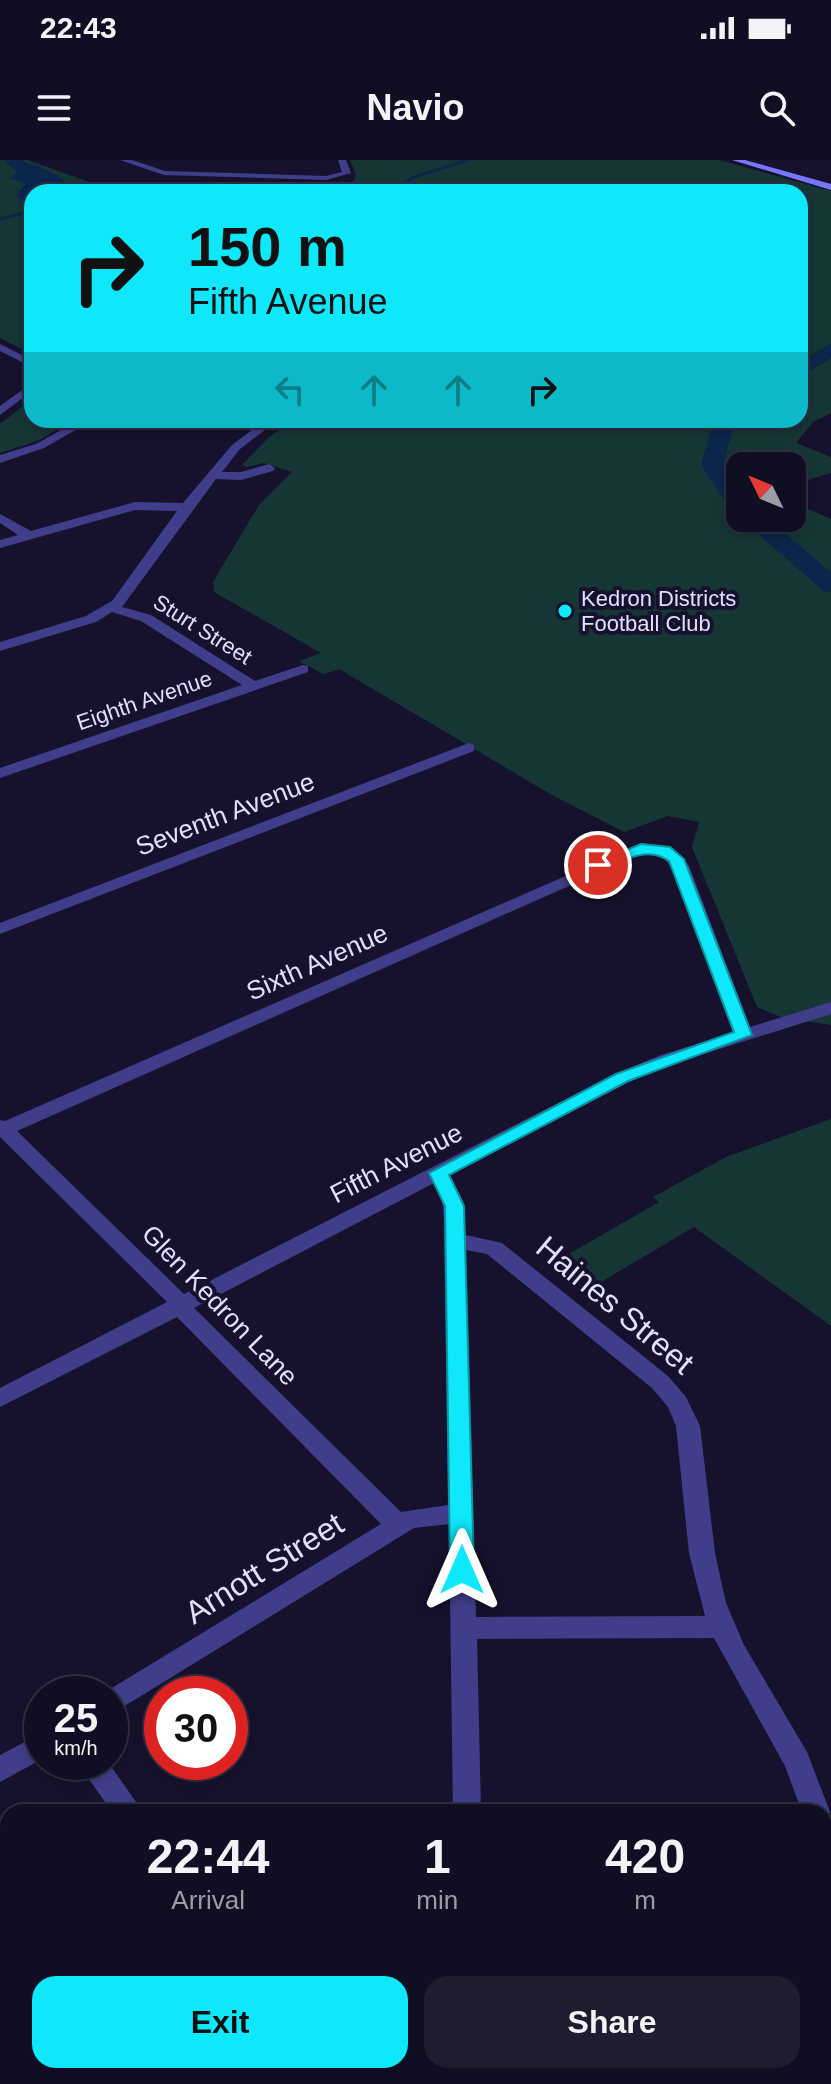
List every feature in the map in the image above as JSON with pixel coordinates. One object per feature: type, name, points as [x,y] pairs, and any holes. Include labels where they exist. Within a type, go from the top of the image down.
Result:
[{"type":"street","points":[[124,160],[168,173],[336,177],[347,173],[342,160]]},
{"type":"street","points":[[736,160],[831,187]]},
{"type":"street","points":[[0,347],[24,360]]},
{"type":"street","points":[[0,412],[24,392]]},
{"type":"street","points":[[0,459],[40,446],[73,428]]},
{"type":"street","name":"Sturt Street","points":[[253,686],[146,618],[112,608],[125,595],[186,507],[248,436],[260,428]]},
{"type":"street","points":[[213,475],[241,476],[269,468]]},
{"type":"street","points":[[0,544],[135,506],[186,507]]},
{"type":"street","points":[[0,518],[29,536]]},
{"type":"street","points":[[0,647],[91,619],[112,608]]},
{"type":"street","name":"Eighth Avenue","points":[[0,773],[303,669]]},
{"type":"street","name":"Seventh Avenue","points":[[0,929],[469,748]]},
{"type":"street","name":"Sixth Avenue","points":[[1,1129],[641,848],[672,854],[681,866],[743,1035]]},
{"type":"street","name":"Fifth Avenue","points":[[0,1398],[633,1072],[831,1008]]},
{"type":"street","name":"Glen Kedron Lane","points":[[1,1129],[173,1294],[179,1305],[398,1525]]},
{"type":"street","points":[[439,1173],[454,1206],[467,1804]]},
{"type":"street","name":"Haines Street","points":[[455,1240],[494,1248],[660,1382],[678,1403],[688,1426],[707,1574],[722,1627],[792,1746],[813,1804]]},
{"type":"street","name":"Arnott Street","points":[[128,1692],[398,1525],[420,1516],[462,1513]]},
{"type":"street","points":[[462,1628],[722,1627]]},
{"type":"street","points":[[0,1770],[24,1756]]},
{"type":"street","points":[[105,1780],[123,1804]]},
{"type":"green space","points":[[0,160],[28,160],[94,184],[24,184],[24,350],[0,338]]},
{"type":"green space","points":[[350,160],[719,160],[806,184],[353,184],[356,174]]},
{"type":"green space","points":[[808,185],[831,191],[831,413],[813,422],[796,443],[831,457],[831,473],[806,481],[806,452],[726,452],[726,532],[806,532],[806,506],[831,519],[831,1025],[783,1018],[757,1007],[692,847],[699,822],[668,816],[624,832],[552,795],[339,669],[323,674],[299,661],[321,653],[214,592],[213,582],[259,505],[292,472],[264,463],[247,467],[242,465],[282,428],[808,428]]},
{"type":"green space","points":[[24,405],[24,428],[59,428],[40,440],[0,453],[0,424]]},
{"type":"green space","points":[[831,1119],[831,1326],[694,1227],[589,1289],[555,1262],[659,1202],[653,1197],[726,1157]]},
{"type":"water","points":[[20,160],[53,173],[66,184],[25,184],[10,178],[17,172],[5,161]]},
{"type":"water","points":[[24,185],[24,201],[16,195]]},
{"type":"waterway","points":[[403,184],[414,177],[468,160]]},
{"type":"waterway","points":[[0,219],[24,213]]},
{"type":"waterway","points":[[808,366],[831,349]]},
{"type":"waterway","points":[[724,428],[712,465],[726,486]]},
{"type":"waterway","points":[[769,532],[831,585]]},
{"type":"place","name":"Kedron Districts Football Club","points":[[565,611]]},
{"type":"route","points":[[462,1570],[454,1206],[439,1173],[645,1067],[743,1035],[681,866],[672,854],[641,848],[598,865]]}]
